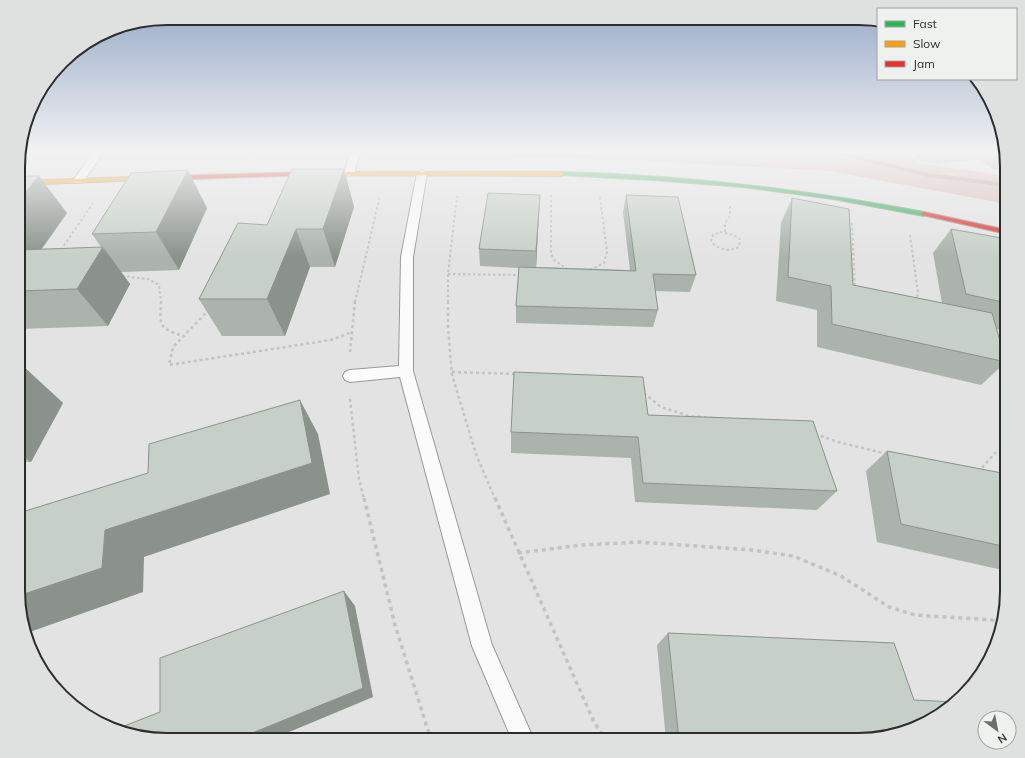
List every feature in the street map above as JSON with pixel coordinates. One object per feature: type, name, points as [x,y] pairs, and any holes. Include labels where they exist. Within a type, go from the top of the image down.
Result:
[{"type":"street","points":[[758,186],[797,191],[906,210],[1000,230]]},
{"type":"lane","points":[[420,186],[407,257],[406,371],[482,646],[521,733]]},
{"type":"lane","points":[[350,376],[406,371]]},
{"type":"path","points":[[382,190],[356,295],[350,361],[350,395],[359,479],[395,625],[429,733]]},
{"type":"path","points":[[458,190],[448,274],[448,327],[451,372],[476,454],[518,553],[594,722],[601,733]]},
{"type":"path","points":[[551,191],[551,254],[555,261],[569,270],[576,270]]},
{"type":"path","points":[[589,271],[604,263],[607,252],[600,192]]},
{"type":"path","points":[[725,232],[725,223],[730,216],[730,201]]},
{"type":"path","points":[[60,252],[94,202]]},
{"type":"path","points":[[852,217],[856,290]]},
{"type":"path","points":[[909,228],[918,293],[915,306]]},
{"type":"path","points":[[720,232],[725,232],[734,235],[740,240],[739,247],[727,250],[711,241],[713,235],[720,232]]},
{"type":"path","points":[[555,268],[562,265]]},
{"type":"path","points":[[448,274],[523,275]]},
{"type":"path","points":[[120,276],[148,279],[159,285],[161,297],[160,320],[167,330],[183,336]]},
{"type":"path","points":[[211,303],[204,315],[173,347],[169,365],[331,340],[352,332]]},
{"type":"path","points":[[451,372],[522,374]]},
{"type":"path","points":[[639,389],[661,407],[689,416],[720,418]]},
{"type":"path","points":[[809,432],[838,442],[890,455]]},
{"type":"path","points":[[977,473],[997,451],[1000,451]]},
{"type":"path","points":[[518,553],[582,545],[640,542],[752,550],[793,556],[841,576],[889,607],[915,614],[992,620],[996,622]]},
{"type":"shaded area","points":[[912,186],[1000,186],[1000,203]]},
{"type":"building","points":[[25,186],[30,186],[25,193]]},
{"type":"building","points":[[122,186],[180,186],[156,232],[92,234]]},
{"type":"building","points":[[284,186],[338,186],[323,229],[296,229],[267,299],[199,299],[238,223],[267,225]]},
{"type":"building","points":[[488,193],[540,195],[536,251],[479,249]]},
{"type":"building","points":[[626,195],[678,197],[696,275],[653,274],[658,310],[516,306],[519,267],[636,271]]},
{"type":"building","points":[[792,198],[849,209],[853,285],[992,313],[1000,341],[1000,361],[832,324],[831,286],[788,277]]},
{"type":"building","points":[[951,229],[1000,238],[1000,301],[966,294]]},
{"type":"building","points":[[103,247],[77,289],[25,291],[25,250]]},
{"type":"building","points":[[514,372],[643,377],[648,415],[813,421],[837,491],[643,483],[638,437],[511,432]]},
{"type":"building","points":[[300,400],[312,463],[105,530],[102,568],[25,594],[25,511],[148,473],[149,444]]},
{"type":"building","points":[[887,451],[1000,473],[1000,545],[901,524]]},
{"type":"building","points":[[344,591],[363,688],[252,733],[157,733],[124,726],[160,712],[160,658]]},
{"type":"building","points":[[668,633],[894,643],[914,700],[948,702],[913,722],[877,732],[678,733]]},
{"type":"traffic: fast","points":[[753,186],[833,197],[924,214]]},
{"type":"traffic: jam","points":[[924,214],[1000,230]]}]
